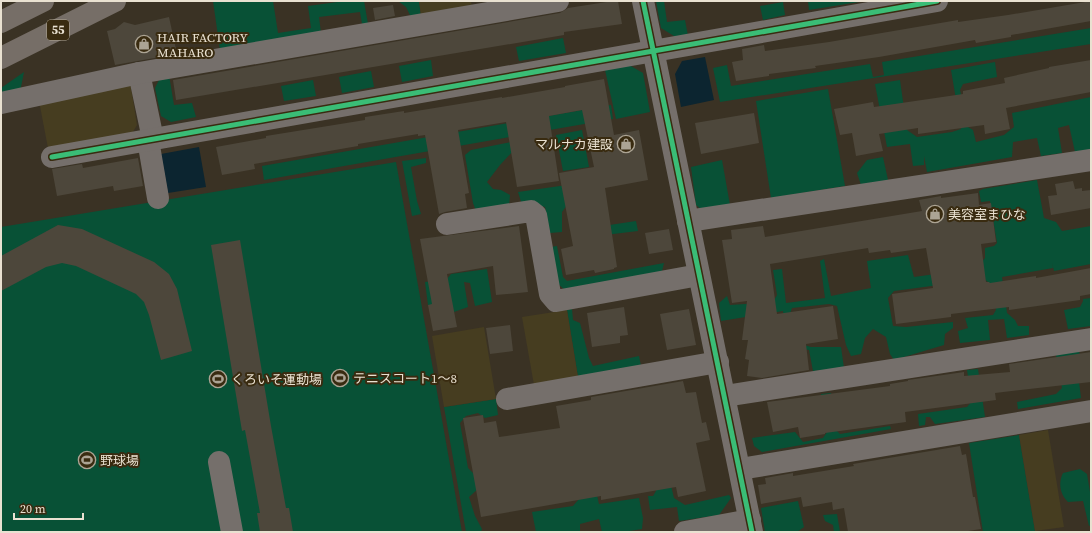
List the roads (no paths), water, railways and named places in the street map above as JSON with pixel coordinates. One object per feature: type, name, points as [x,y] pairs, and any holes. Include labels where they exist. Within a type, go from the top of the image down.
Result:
[{"type":"main road","name":"55","points":[[1,58],[115,1]]},
{"type":"main road","name":"55","points":[[1,22],[38,2]]},
{"type":"street","points":[[1,103],[140,73],[558,1]]},
{"type":"street","points":[[644,1],[751,526],[685,532]]},
{"type":"street","points":[[52,157],[937,1]]},
{"type":"street","points":[[140,73],[158,198]]},
{"type":"street","points":[[688,221],[1091,160]]},
{"type":"street","points":[[447,224],[531,211],[536,215],[550,294],[556,301],[700,275]]},
{"type":"street","points":[[725,396],[1091,339]]},
{"type":"street","points":[[507,399],[718,362]]},
{"type":"street","points":[[740,469],[1091,411]]},
{"type":"street","points":[[219,462],[232,532]]},
{"type":"water","points":[[705,57],[714,100],[681,107],[675,74],[682,61]]},
{"type":"water","points":[[199,147],[206,187],[168,193],[161,154]]},
{"type":"place","name":"HAIR FACTORY MAHARO","points":[[144,44]]},
{"type":"place","name":"マルナカ建設","points":[[626,144]]},
{"type":"place","name":"美容室まひな","points":[[935,214]]},
{"type":"place","name":"テニスコート1～8","points":[[340,378]]},
{"type":"place","name":"くろいそ運動場","points":[[218,379]]},
{"type":"place","name":"野球場","points":[[87,460]]}]
